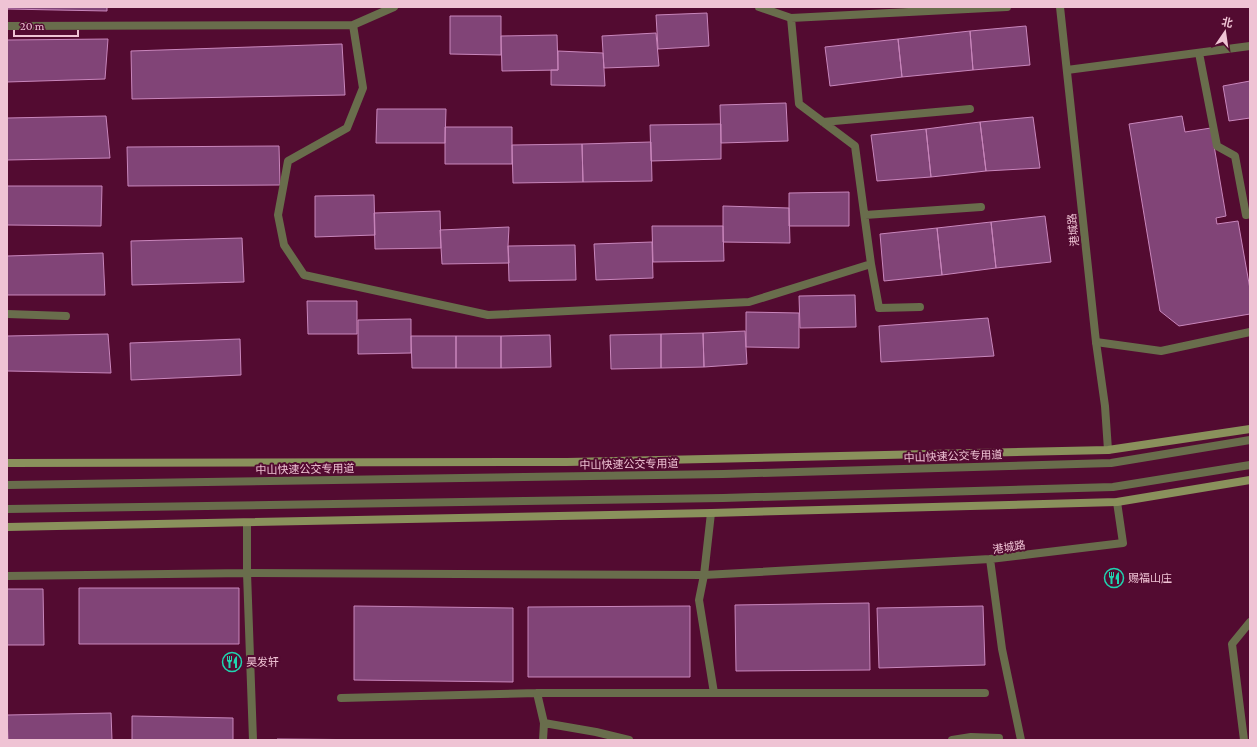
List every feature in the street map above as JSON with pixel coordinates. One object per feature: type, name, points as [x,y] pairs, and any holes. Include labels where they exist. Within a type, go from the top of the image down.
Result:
[{"type":"main road","points":[[7,463],[559,462],[1108,450],[1250,429]]},
{"type":"main road","points":[[7,527],[711,513],[1117,502],[1250,480]]},
{"type":"street","points":[[7,26],[352,25],[394,7]]},
{"type":"street","points":[[759,7],[791,18],[1007,7]]},
{"type":"street","name":"港城路","points":[[1060,7],[1096,342],[1105,406],[1108,450]]},
{"type":"street","points":[[791,18],[799,104],[855,146],[871,264],[879,308],[920,307]]},
{"type":"street","points":[[352,25],[363,88],[347,128],[288,161],[278,215],[284,245],[304,275],[488,315],[749,302],[871,264]]},
{"type":"street","points":[[1067,70],[1250,46]]},
{"type":"street","points":[[1199,53],[1217,146],[1235,156],[1246,215],[1250,214]]},
{"type":"street","points":[[823,122],[970,109]]},
{"type":"street","points":[[865,215],[981,207]]},
{"type":"street","points":[[7,314],[66,316]]},
{"type":"street","points":[[1096,342],[1161,351],[1250,332]]},
{"type":"street","name":"中山快速公交专用道","points":[[7,485],[722,474],[1103,463],[1250,440]]},
{"type":"street","points":[[7,509],[723,498],[1105,487],[1250,464]]},
{"type":"street","name":"港城路","points":[[1021,740],[1002,649],[990,560],[1123,543],[1117,502]]},
{"type":"street","points":[[711,513],[704,576],[699,600],[714,694]]},
{"type":"street","points":[[247,523],[247,573],[253,740]]},
{"type":"street","points":[[7,576],[247,573],[704,576],[990,560]]},
{"type":"street","points":[[1244,740],[1232,644],[1250,622]]},
{"type":"street","points":[[341,698],[537,693],[985,693]]},
{"type":"street","points":[[537,693],[544,723],[543,740]]},
{"type":"street","points":[[544,723],[596,732],[629,740]]},
{"type":"street","points":[[952,740],[971,737],[999,738]]},
{"type":"building","points":[[7,7],[107,7],[107,11],[7,9]]},
{"type":"building","points":[[707,13],[709,46],[658,49],[656,15]]},
{"type":"building","points":[[450,16],[501,16],[501,55],[450,54]]},
{"type":"building","points":[[1026,26],[1030,65],[973,70],[970,31]]},
{"type":"building","points":[[970,31],[973,70],[902,77],[898,39]]},
{"type":"building","points":[[656,33],[659,66],[604,68],[602,36]]},
{"type":"building","points":[[557,35],[558,70],[502,71],[501,36]]},
{"type":"building","points":[[108,39],[105,79],[7,82],[7,40]]},
{"type":"building","points":[[898,39],[902,77],[830,86],[825,47]]},
{"type":"building","points":[[342,44],[345,95],[132,99],[131,51]]},
{"type":"building","points":[[558,51],[603,53],[605,86],[551,85],[551,70],[558,70]]},
{"type":"building","points":[[1250,81],[1250,118],[1229,121],[1223,86]]},
{"type":"building","points":[[786,103],[788,141],[721,143],[720,105]]},
{"type":"building","points":[[377,109],[446,109],[445,143],[376,143]]},
{"type":"building","points":[[106,116],[110,158],[7,160],[7,118]]},
{"type":"building","points":[[1182,116],[1185,132],[1211,128],[1226,216],[1216,218],[1217,224],[1238,221],[1250,289],[1250,314],[1179,326],[1160,311],[1129,124]]},
{"type":"building","points":[[1033,117],[1040,168],[986,171],[980,122]]},
{"type":"building","points":[[980,122],[986,171],[931,177],[926,129]]},
{"type":"building","points":[[721,124],[721,159],[651,161],[650,125]]},
{"type":"building","points":[[445,127],[512,127],[512,164],[445,164]]},
{"type":"building","points":[[926,129],[931,177],[877,181],[871,135]]},
{"type":"building","points":[[651,142],[652,181],[583,182],[582,144]]},
{"type":"building","points":[[582,144],[583,182],[513,183],[512,145]]},
{"type":"building","points":[[279,146],[280,185],[128,186],[127,147]]},
{"type":"building","points":[[7,186],[102,186],[101,226],[7,225]]},
{"type":"building","points":[[849,192],[849,226],[789,226],[789,193]]},
{"type":"building","points":[[374,195],[375,235],[315,237],[315,196]]},
{"type":"building","points":[[723,206],[789,208],[790,243],[723,242]]},
{"type":"building","points":[[440,211],[441,248],[375,249],[374,213]]},
{"type":"building","points":[[1045,216],[1051,262],[996,268],[991,222]]},
{"type":"building","points":[[991,222],[996,268],[942,275],[937,228]]},
{"type":"building","points":[[652,226],[723,226],[724,261],[653,262]]},
{"type":"building","points":[[509,227],[509,263],[442,264],[440,230]]},
{"type":"building","points":[[937,228],[942,275],[884,281],[880,234]]},
{"type":"building","points":[[242,238],[244,282],[132,285],[131,241]]},
{"type":"building","points":[[652,242],[653,278],[596,280],[594,244]]},
{"type":"building","points":[[575,245],[576,280],[509,281],[508,246]]},
{"type":"building","points":[[103,253],[105,295],[7,295],[7,256]]},
{"type":"building","points":[[855,295],[856,327],[800,328],[799,296]]},
{"type":"building","points":[[307,301],[357,301],[357,334],[308,334]]},
{"type":"building","points":[[746,312],[799,313],[799,348],[746,347]]},
{"type":"building","points":[[988,318],[994,356],[881,362],[879,326]]},
{"type":"building","points":[[411,319],[411,353],[358,354],[358,320]]},
{"type":"building","points":[[745,331],[747,364],[704,367],[703,333]]},
{"type":"building","points":[[703,333],[704,367],[661,368],[661,334]]},
{"type":"building","points":[[108,334],[111,373],[7,371],[7,336]]},
{"type":"building","points":[[661,334],[661,368],[611,369],[610,335]]},
{"type":"building","points":[[550,335],[551,367],[501,368],[501,336]]},
{"type":"building","points":[[411,336],[456,336],[456,368],[412,368]]},
{"type":"building","points":[[456,336],[501,336],[501,368],[456,368]]},
{"type":"building","points":[[240,339],[241,375],[131,380],[130,343]]},
{"type":"building","points":[[79,588],[239,588],[239,644],[79,644]]},
{"type":"building","points":[[7,589],[43,589],[44,645],[7,645]]},
{"type":"building","points":[[869,603],[870,670],[736,671],[735,605]]},
{"type":"building","points":[[354,606],[513,608],[513,682],[354,680]]},
{"type":"building","points":[[690,606],[690,677],[528,677],[528,607]]},
{"type":"building","points":[[983,606],[985,665],[879,668],[877,608]]},
{"type":"building","points":[[111,713],[112,740],[8,740],[7,715]]},
{"type":"building","points":[[132,716],[233,718],[233,740],[132,740]]},
{"type":"building","points":[[277,739],[396,740],[277,740]]},
{"type":"place","name":"赐福山庄","points":[[1114,578]]},
{"type":"place","name":"昊发轩","points":[[232,662]]}]
